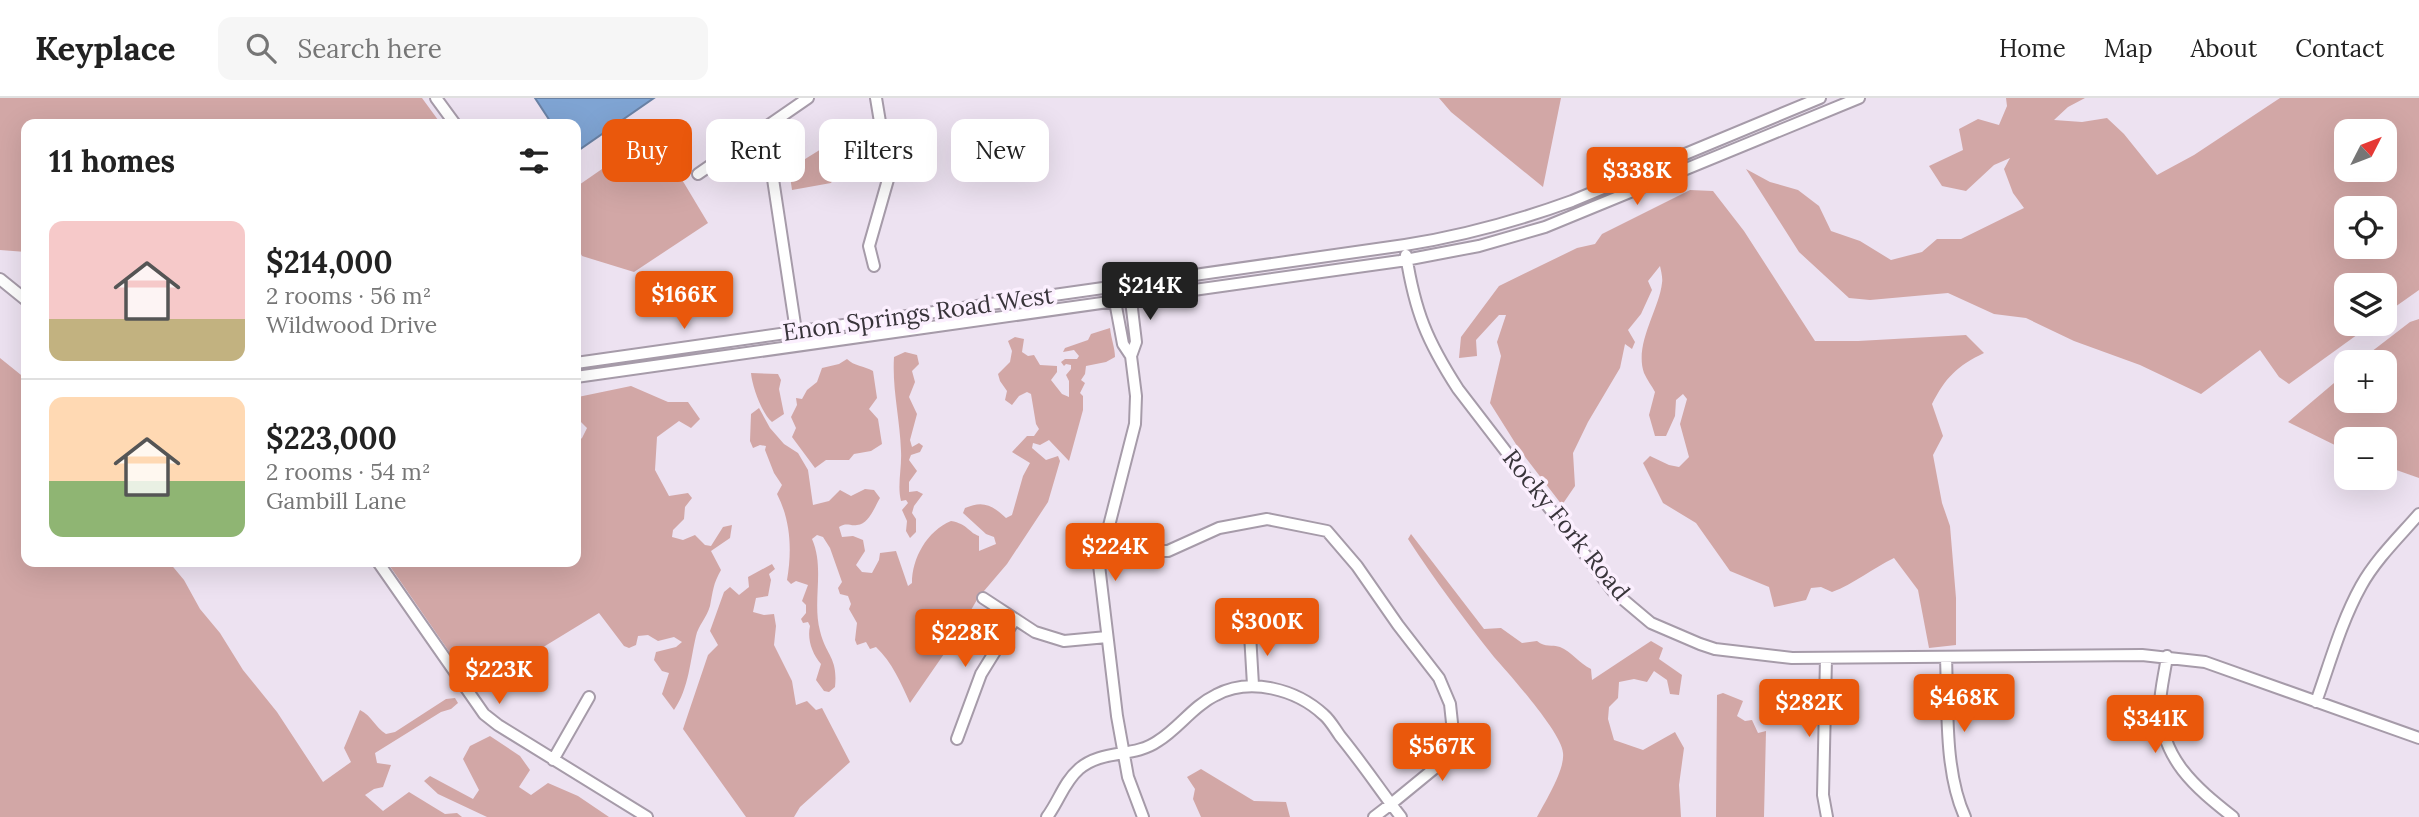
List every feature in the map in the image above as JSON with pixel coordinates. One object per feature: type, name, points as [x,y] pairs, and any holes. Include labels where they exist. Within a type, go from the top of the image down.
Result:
[{"type":"street","points":[[436,98],[451,119]]},
{"type":"street","points":[[778,119],[808,98]]},
{"type":"street","points":[[874,266],[869,246],[888,176],[876,98]]},
{"type":"street","name":"Enon Springs Road West","points":[[581,361],[1405,245],[1480,230],[1536,215],[1820,98]]},
{"type":"street","points":[[581,376],[1407,260],[1479,246],[1545,227],[1858,98]]},
{"type":"street","points":[[698,174],[706,169]]},
{"type":"street","points":[[773,182],[796,331]]},
{"type":"street","name":"Rocky Fork Road","points":[[1405,245],[1421,324],[1458,389],[1613,591],[1651,623],[1715,649],[1792,658],[2167,656],[2205,662],[2419,738]]},
{"type":"street","points":[[0,279],[21,295]]},
{"type":"street","points":[[1129,284],[1136,342],[1131,356],[1136,396],[1135,424],[1103,545],[1099,571],[1128,777],[1143,817]]},
{"type":"street","points":[[1112,287],[1122,344],[1131,356]]},
{"type":"street","points":[[2316,702],[2339,637],[2361,587],[2375,564],[2419,514]]},
{"type":"street","points":[[1103,545],[1168,551],[1219,528],[1259,519],[1293,522],[1327,531],[1357,566],[1439,678],[1450,704],[1453,732],[1441,763],[1374,817]]},
{"type":"street","points":[[381,567],[484,714],[647,817]]},
{"type":"street","points":[[983,598],[1035,632],[1063,641],[1107,637]]},
{"type":"street","points":[[957,739],[981,674],[1015,619]]},
{"type":"street","points":[[1250,634],[1253,685]]},
{"type":"street","points":[[2167,656],[2160,706],[2168,745],[2180,769],[2198,790],[2233,817]]},
{"type":"street","points":[[1826,657],[1823,795],[1827,817]]},
{"type":"street","points":[[1946,657],[1949,741],[1958,801],[1965,817]]},
{"type":"street","points":[[1047,817],[1064,787],[1078,770],[1090,761],[1156,743],[1192,710],[1217,694],[1253,685],[1295,696],[1324,715],[1401,817]]},
{"type":"street","points":[[553,760],[589,697]]},
{"type":"shaded area","points":[[0,98],[422,98],[437,119],[21,119],[21,252],[0,250]]},
{"type":"shaded area","points":[[1439,98],[1561,98],[1543,187],[1451,112]]},
{"type":"shaded area","points":[[2006,98],[2085,98],[2068,107],[2054,120],[2082,122],[2107,118],[2124,134],[2157,175],[2194,155],[2280,98],[2419,98],[2419,290],[2397,306],[2397,273],[2334,273],[2334,336],[2355,336],[2289,384],[2279,377],[2260,350],[2201,394],[2140,365],[2074,341],[2026,318],[1994,314],[1948,293],[1870,300],[1849,298],[1799,252],[1746,169],[1770,182],[1798,190],[1819,206],[1831,231],[1860,241],[1891,260],[1922,252],[1937,239],[1961,239],[2024,208],[2013,193],[2004,169],[2010,158],[1994,165],[1966,191],[1942,186],[1929,166],[1963,150],[1959,129],[1978,119],[1999,125],[2007,106]]},
{"type":"shaded area","points":[[819,150],[819,182],[831,183],[792,190],[791,182],[805,182],[805,159]]},
{"type":"shaded area","points":[[602,169],[602,182],[683,182],[708,223],[634,272],[581,254],[581,184]]},
{"type":"shaded area","points":[[1690,190],[1713,191],[1744,231],[1815,341],[1966,335],[1984,353],[1953,374],[1932,404],[1943,436],[1933,455],[1942,503],[1950,526],[1956,598],[1956,645],[1929,648],[1918,590],[1894,558],[1832,592],[1821,587],[1811,588],[1806,600],[1774,607],[1769,587],[1730,571],[1696,523],[1663,503],[1643,463],[1650,456],[1679,467],[1689,457],[1680,424],[1687,399],[1683,394],[1676,400],[1675,416],[1666,436],[1655,436],[1649,415],[1655,392],[1644,373],[1642,351],[1660,293],[1660,266],[1648,281],[1652,290],[1641,314],[1628,330],[1635,342],[1632,349],[1625,344],[1620,368],[1573,453],[1575,486],[1562,505],[1519,449],[1490,403],[1501,356],[1497,342],[1506,315],[1499,315],[1476,340],[1477,356],[1459,358],[1461,337],[1499,286],[1577,248],[1595,244],[1602,234]]},
{"type":"shaded area","points":[[2419,319],[2419,478],[2397,470],[2397,427],[2334,427],[2334,445],[2288,422],[2334,383],[2334,413],[2397,413],[2397,350],[2374,350],[2392,336],[2397,336],[2397,332]]},
{"type":"shaded area","points":[[1110,328],[1115,357],[1106,362],[1086,366],[1081,380],[1085,383],[1080,393],[1083,396],[1083,410],[1069,461],[1049,440],[1040,445],[1033,443],[1032,448],[1046,460],[1058,456],[1060,461],[1048,502],[1007,564],[978,598],[953,641],[910,703],[896,673],[882,653],[876,647],[870,649],[866,642],[857,645],[857,623],[849,609],[851,604],[848,596],[840,594],[838,588],[842,582],[830,548],[823,537],[817,535],[812,539],[818,562],[817,608],[820,631],[835,669],[835,687],[829,692],[824,691],[816,680],[821,664],[811,646],[810,626],[801,619],[806,613],[806,605],[802,601],[808,585],[796,581],[791,584],[787,580],[789,536],[777,494],[782,485],[774,473],[766,446],[753,448],[750,441],[751,414],[759,408],[770,428],[784,444],[798,453],[808,470],[813,505],[829,501],[840,490],[851,496],[865,489],[874,490],[880,498],[871,515],[861,524],[839,527],[842,537],[853,536],[863,540],[865,551],[856,565],[862,572],[872,573],[880,553],[896,551],[908,586],[912,583],[922,546],[935,531],[951,521],[979,536],[979,551],[996,544],[994,537],[986,534],[963,513],[965,508],[982,504],[992,507],[1006,518],[1012,515],[1023,476],[1030,463],[1012,452],[1027,436],[1034,436],[1039,429],[1031,394],[1027,392],[1019,396],[1012,405],[1005,400],[1007,391],[998,374],[1010,362],[1012,351],[1008,341],[1015,337],[1024,339],[1022,352],[1028,356],[1034,355],[1040,365],[1057,366],[1057,372],[1051,380],[1062,394],[1069,397],[1069,381],[1066,375],[1071,365],[1064,366],[1061,362],[1065,359],[1077,359],[1079,356],[1074,350],[1063,352],[1065,348],[1088,340],[1091,334]]},
{"type":"shaded area","points":[[905,352],[917,355],[919,364],[912,371],[915,382],[909,397],[917,414],[910,440],[912,447],[919,443],[923,446],[920,452],[911,455],[909,460],[917,471],[909,482],[909,492],[917,491],[923,494],[914,506],[912,513],[916,519],[916,532],[910,538],[902,510],[908,503],[906,500],[901,501],[900,495],[901,451],[894,369],[894,357]]},
{"type":"shaded area","points":[[0,358],[21,375],[21,567],[173,567],[243,670],[277,712],[323,782],[351,762],[344,748],[360,710],[386,734],[395,732],[446,699],[455,698],[458,703],[375,753],[377,763],[391,765],[383,787],[365,795],[383,811],[409,792],[445,814],[457,813],[462,817],[0,817]]},
{"type":"shaded area","points":[[847,359],[873,371],[877,398],[869,409],[878,419],[882,444],[871,451],[854,454],[849,460],[826,460],[815,468],[792,437],[796,428],[791,417],[797,405],[796,398],[802,399],[807,390],[817,382],[822,368]]},
{"type":"shaded area","points":[[751,373],[778,374],[781,380],[779,389],[784,414],[772,422],[758,399]]},
{"type":"shaded area","points":[[631,386],[668,402],[688,402],[700,419],[691,428],[679,421],[657,437],[655,470],[669,496],[688,493],[692,498],[685,507],[684,519],[673,530],[672,537],[683,540],[695,535],[705,545],[711,546],[723,527],[732,525],[730,538],[711,551],[721,570],[709,610],[697,632],[686,684],[674,710],[662,694],[669,673],[662,671],[654,660],[656,652],[676,647],[682,642],[674,637],[658,641],[648,635],[638,636],[636,645],[629,648],[624,646],[599,613],[527,657],[500,678],[492,673],[473,686],[390,567],[581,567],[581,439],[587,428],[581,422],[581,396]]},
{"type":"shaded area","points":[[1411,534],[1484,629],[1501,628],[1522,643],[1537,641],[1564,649],[1591,669],[1592,680],[1651,641],[1663,648],[1659,659],[1682,675],[1679,695],[1670,694],[1667,680],[1654,671],[1647,682],[1634,679],[1619,682],[1618,698],[1609,707],[1608,719],[1614,740],[1643,750],[1675,732],[1684,748],[1679,785],[1681,817],[1537,817],[1561,768],[1563,753],[1560,744],[1534,704],[1460,614],[1408,539]]},
{"type":"shaded area","points":[[772,564],[775,569],[769,574],[771,580],[768,596],[756,598],[753,612],[774,614],[774,645],[792,681],[796,705],[807,701],[816,710],[822,708],[850,762],[800,807],[794,817],[746,817],[683,729],[708,655],[718,645],[710,631],[724,592],[730,587],[739,595],[749,587],[748,577]]},
{"type":"shaded area","points":[[1723,693],[1743,701],[1737,716],[1745,721],[1752,720],[1758,733],[1766,731],[1764,817],[1716,817],[1717,695]]},
{"type":"shaded area","points":[[490,736],[520,756],[530,770],[519,787],[531,795],[548,783],[578,796],[609,817],[487,817],[438,794],[424,781],[430,776],[473,799],[479,790],[463,759],[470,746]]},
{"type":"shaded area","points":[[1201,769],[1254,801],[1286,802],[1290,817],[1201,817],[1193,799],[1195,789],[1187,777]]},
{"type":"water","points":[[535,98],[654,98],[624,119],[602,119],[602,134],[581,149],[581,119],[549,119]]}]
